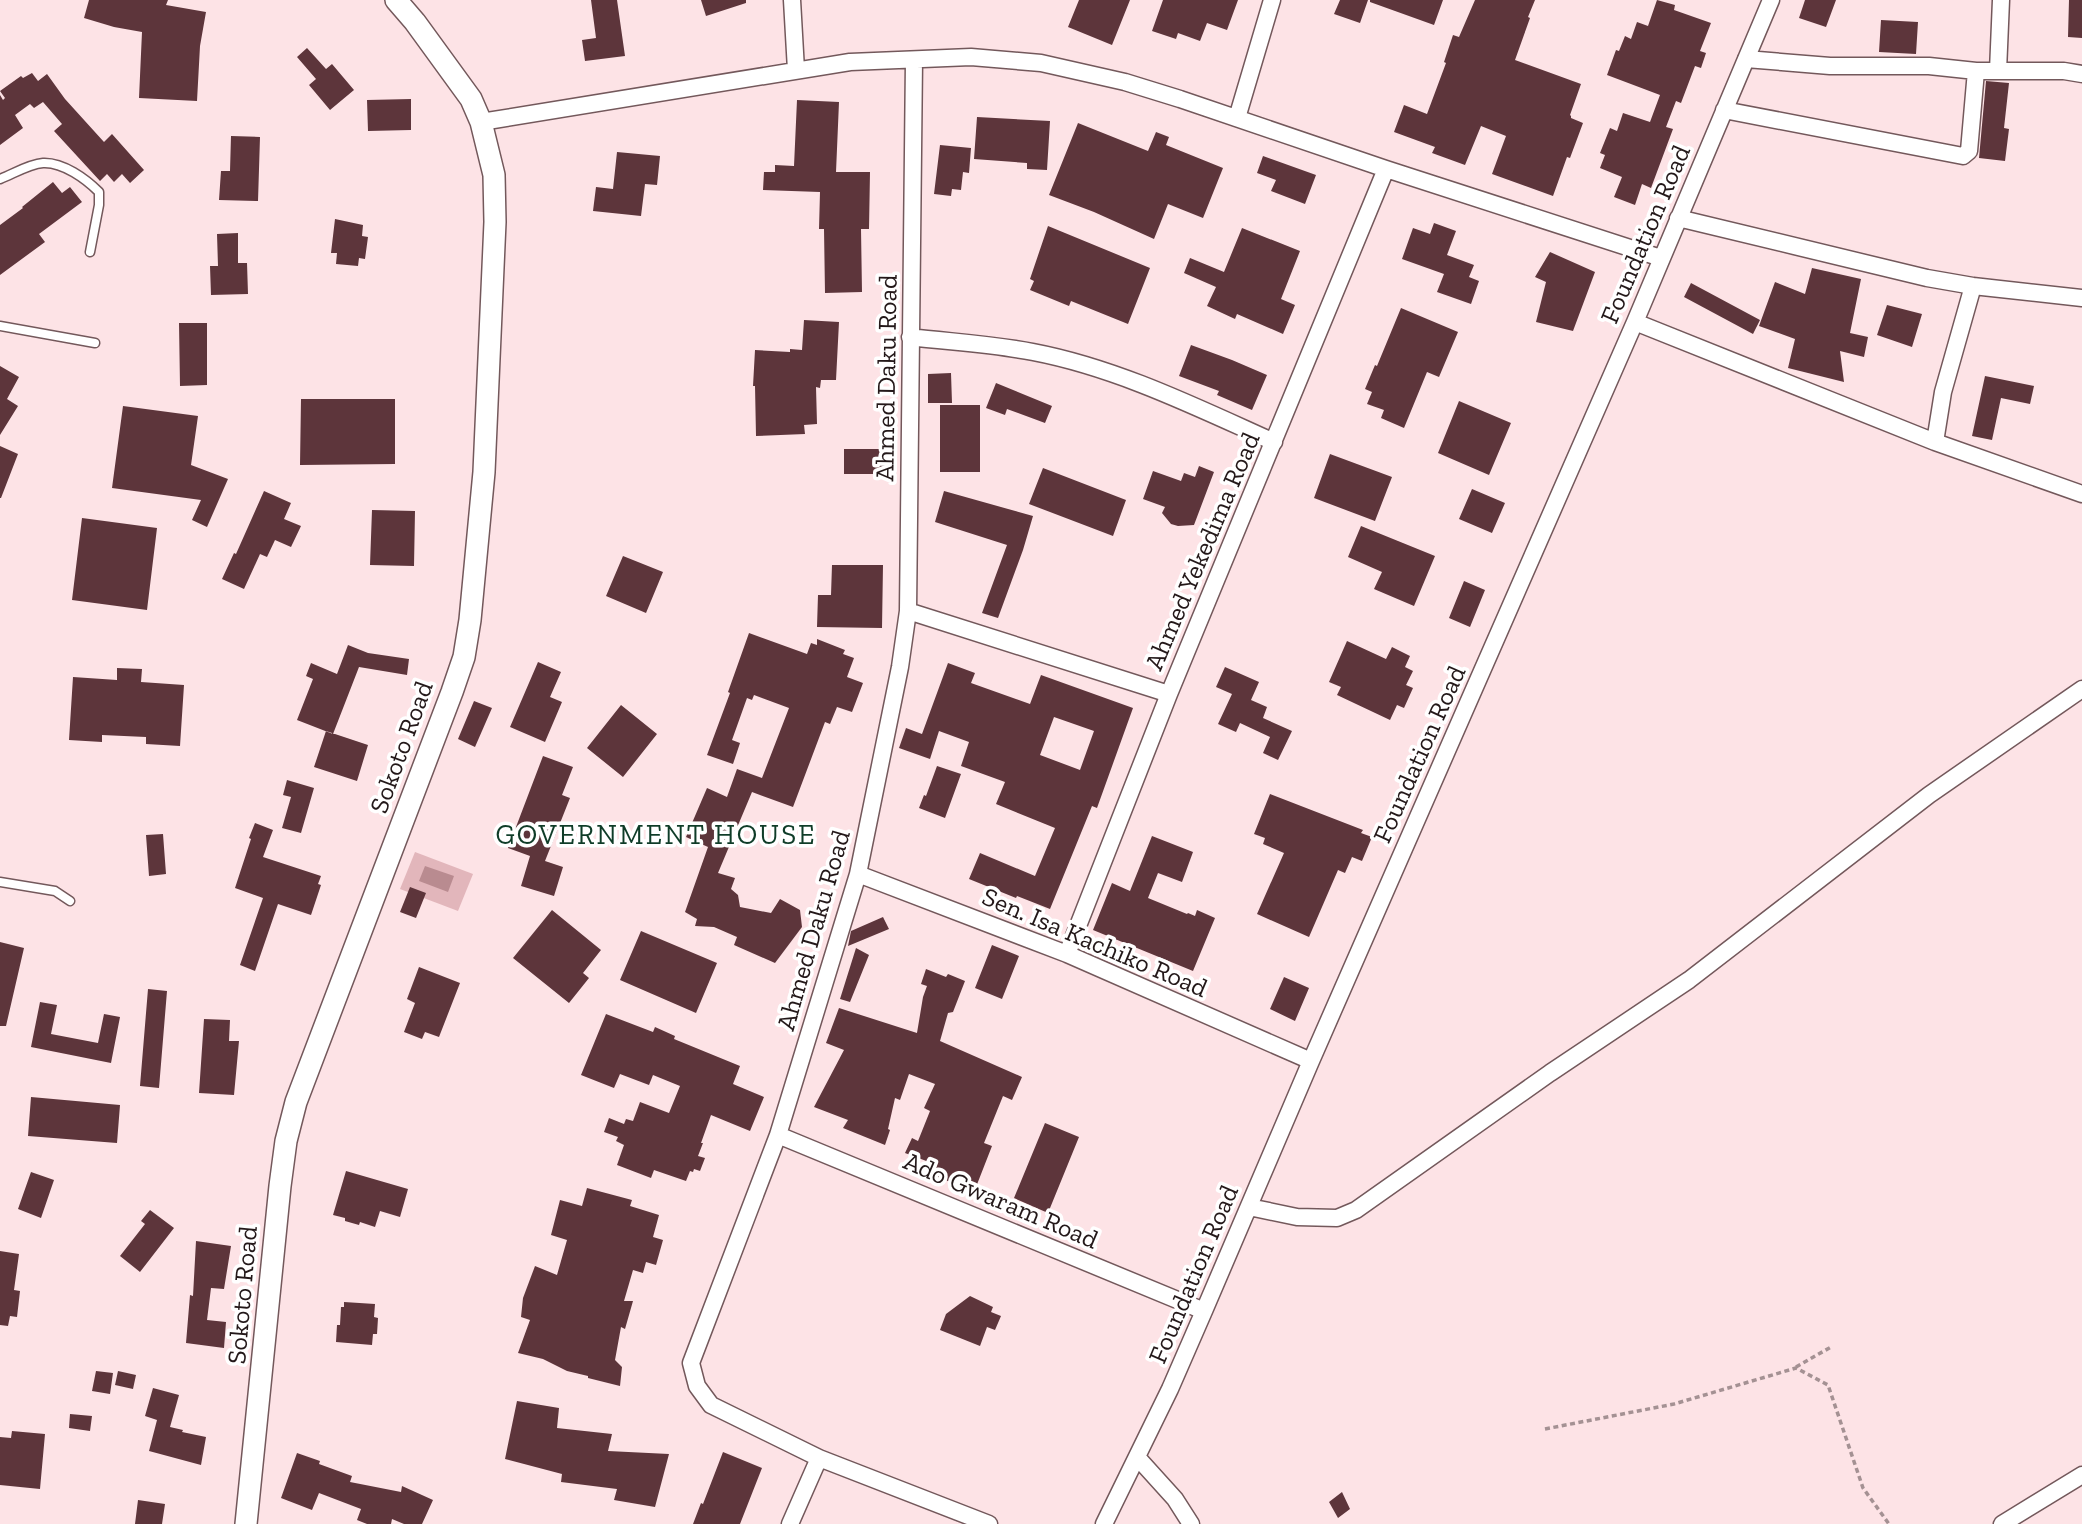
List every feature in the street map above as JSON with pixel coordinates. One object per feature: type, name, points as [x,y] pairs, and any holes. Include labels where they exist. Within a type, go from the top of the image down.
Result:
[{"type":"street","name":"Sokoto Road","points":[[246,1524],[286,1141],[296,1102],[452,692],[464,657],[470,620],[484,472],[495,222],[494,175],[481,122],[471,99],[396,0]]},
{"type":"street","points":[[792,0],[796,70]]},
{"type":"street","points":[[1237,118],[1272,0]]},
{"type":"street","points":[[1998,71],[2001,0]]},
{"type":"street","name":"Foundation Road","points":[[1104,1524],[1205,1311],[1311,1061],[1635,322],[1746,58],[1766,1]]},
{"type":"street","points":[[481,122],[850,62],[971,57],[1041,63],[1125,82],[1661,258]]},
{"type":"street","points":[[1746,58],[1830,66],[1929,66],[1976,71],[2064,71],[2082,74]]},
{"type":"street","name":"Ahmed Daku Road","points":[[914,60],[908,611],[900,667],[858,874],[778,1135],[691,1363],[697,1386],[711,1405],[819,1458],[989,1524]]},
{"type":"street","points":[[1724,110],[1963,156],[1969,151],[1976,71]]},
{"type":"street","name":"Ahmed Yekedima Road","points":[[1067,954],[1169,694],[1386,169]]},
{"type":"street","points":[[1678,218],[1927,278],[2082,298]]},
{"type":"street","points":[[1936,442],[1943,392],[1973,286]]},
{"type":"street","points":[[1635,322],[1936,442],[2082,494]]},
{"type":"street","points":[[910,337],[1033,352],[1096,369],[1163,392],[1274,442]]},
{"type":"street","points":[[908,611],[1169,694]]},
{"type":"street","points":[[1249,1207],[1297,1217],[1337,1218],[1356,1210],[1550,1073],[1689,980],[1929,795],[2082,689]]},
{"type":"street","name":"Sen. Isa Kachiko Road","points":[[858,874],[1067,954],[1311,1061]]},
{"type":"street","name":"Ado Gwaram Road","points":[[778,1135],[1205,1311]]},
{"type":"street","points":[[1137,1457],[1175,1499],[1191,1524]]},
{"type":"street","points":[[790,1524],[819,1458]]},
{"type":"street","points":[[2003,1524],[2082,1475]]},
{"type":"lane","points":[[0,179],[44,163],[72,172],[92,185],[99,192],[99,205],[90,252]]},
{"type":"lane","points":[[0,326],[96,343]]},
{"type":"lane","points":[[0,882],[55,891],[70,901]]},
{"type":"path","points":[[1545,1429],[1674,1404],[1796,1368],[1831,1347]]},
{"type":"path","points":[[1796,1368],[1828,1385],[1863,1488],[1889,1524]]},
{"type":"shaded area","points":[[415,852],[473,874],[458,911],[400,889]]},
{"type":"shaded area","points":[[425,866],[454,876],[448,892],[419,881]]},
{"type":"building","points":[[89,0],[168,0],[166,5],[206,12],[200,46],[197,101],[139,98],[142,32],[84,18]]},
{"type":"building","points":[[591,0],[617,0],[625,56],[585,61],[582,40],[596,38]]},
{"type":"building","points":[[701,0],[746,0],[746,3],[706,16]]},
{"type":"building","points":[[1079,0],[1130,0],[1112,45],[1068,27]]},
{"type":"building","points":[[1163,0],[1238,0],[1227,30],[1207,23],[1200,41],[1178,33],[1176,39],[1152,31]]},
{"type":"building","points":[[1340,0],[1368,0],[1360,23],[1334,14]]},
{"type":"building","points":[[1370,0],[1443,0],[1434,25]]},
{"type":"building","points":[[1475,0],[1535,0],[1515,60],[1581,84],[1570,115],[1583,123],[1553,196],[1492,174],[1506,136],[1481,126],[1465,165],[1432,153],[1435,147],[1394,132],[1404,105],[1427,114],[1446,63],[1444,62],[1453,35],[1459,37]]},
{"type":"building","points":[[1657,0],[1675,5],[1674,10],[1711,23],[1700,51],[1706,53],[1701,68],[1695,66],[1681,103],[1676,101],[1666,127],[1673,129],[1651,188],[1642,184],[1635,205],[1614,197],[1622,177],[1600,168],[1605,155],[1600,153],[1610,128],[1617,131],[1623,113],[1650,122],[1660,95],[1607,75],[1616,50],[1619,51],[1625,36],[1631,39],[1637,22],[1648,26]]},
{"type":"building","points":[[1805,0],[1836,0],[1826,27],[1799,18]]},
{"type":"building","points":[[2069,0],[2082,0],[2082,38],[2068,37]]},
{"type":"building","points":[[1881,20],[1918,22],[1916,54],[1879,52]]},
{"type":"building","points":[[307,48],[326,69],[332,64],[354,90],[330,110],[309,85],[316,79],[297,57]]},
{"type":"building","points":[[32,73],[38,81],[47,74],[65,99],[104,142],[112,134],[144,170],[130,183],[122,174],[114,182],[107,174],[100,181],[54,131],[62,124],[43,102],[34,108],[30,104],[15,115],[23,128],[0,145],[0,95],[3,100],[5,98],[0,91],[21,76],[23,78]]},
{"type":"building","points":[[1986,81],[2009,83],[2004,128],[2009,129],[2005,161],[1979,158]]},
{"type":"building","points":[[411,99],[411,130],[368,131],[367,100]]},
{"type":"building","points":[[797,100],[839,102],[836,172],[870,172],[869,229],[861,229],[862,292],[825,293],[824,229],[819,229],[820,192],[763,190],[764,172],[775,172],[775,165],[794,166]]},
{"type":"building","points":[[977,117],[1050,121],[1047,170],[1027,169],[1027,163],[974,159]]},
{"type":"building","points":[[1078,123],[1148,151],[1156,132],[1169,137],[1166,145],[1223,168],[1203,218],[1168,204],[1154,239],[1049,195]]},
{"type":"building","points":[[231,136],[260,137],[258,201],[219,200],[221,171],[230,171]]},
{"type":"building","points":[[940,145],[971,148],[969,173],[963,172],[961,190],[952,189],[951,196],[934,194]]},
{"type":"building","points":[[617,152],[660,156],[657,185],[645,184],[641,216],[593,211],[596,187],[613,189]]},
{"type":"building","points":[[1263,156],[1316,175],[1305,204],[1271,191],[1276,180],[1257,173]]},
{"type":"building","points":[[53,182],[62,193],[70,187],[82,202],[39,234],[45,242],[0,275],[0,225]]},
{"type":"building","points":[[335,219],[363,225],[362,236],[368,237],[365,259],[359,258],[358,266],[336,264],[337,253],[331,253]]},
{"type":"building","points":[[1434,223],[1456,231],[1447,255],[1474,265],[1469,277],[1479,281],[1471,304],[1437,292],[1444,274],[1402,259],[1413,228],[1430,234]]},
{"type":"building","points":[[1048,226],[1150,268],[1128,324],[1071,301],[1069,306],[1030,290],[1034,281],[1030,279]]},
{"type":"building","points":[[1242,228],[1300,251],[1281,299],[1295,305],[1283,334],[1237,314],[1235,319],[1207,306],[1216,287],[1184,273],[1190,258],[1224,272]]},
{"type":"building","points":[[238,233],[238,263],[247,263],[248,294],[211,295],[210,266],[218,266],[217,234]]},
{"type":"building","points":[[1550,252],[1595,272],[1573,331],[1536,322],[1546,282],[1535,277]]},
{"type":"building","points":[[1812,268],[1861,279],[1850,333],[1868,337],[1864,357],[1840,351],[1844,382],[1788,368],[1795,339],[1759,326],[1775,282],[1805,294]]},
{"type":"building","points":[[1691,283],[1760,320],[1753,334],[1684,297]]},
{"type":"building","points":[[1887,305],[1922,314],[1912,347],[1877,335]]},
{"type":"building","points":[[1401,308],[1458,332],[1439,377],[1427,372],[1404,428],[1381,418],[1384,410],[1367,404],[1372,392],[1365,389]]},
{"type":"building","points":[[804,320],[839,322],[836,380],[821,380],[820,388],[816,387],[817,424],[804,425],[805,434],[756,436],[753,386],[755,350],[802,350]]},
{"type":"building","points":[[179,323],[207,323],[207,385],[180,386]]},
{"type":"building","points":[[1191,345],[1267,375],[1252,410],[1217,395],[1219,391],[1179,376]]},
{"type":"building","points":[[0,366],[19,377],[7,399],[18,406],[0,435]]},
{"type":"building","points":[[951,373],[952,403],[928,403],[928,374]]},
{"type":"building","points":[[1985,376],[2034,386],[2030,404],[2001,398],[1992,440],[1972,436]]},
{"type":"building","points":[[996,383],[1052,406],[1045,423],[1007,409],[1005,415],[986,408]]},
{"type":"building","points":[[301,399],[395,399],[395,464],[300,465]]},
{"type":"building","points":[[1459,401],[1511,423],[1489,475],[1438,453]]},
{"type":"building","points":[[940,405],[980,405],[980,472],[940,472]]},
{"type":"building","points":[[123,406],[198,416],[191,465],[228,479],[207,527],[192,520],[201,500],[112,488]]},
{"type":"building","points":[[0,446],[18,454],[1,498],[0,498]]},
{"type":"building","points":[[844,449],[887,449],[887,472],[844,474]]},
{"type":"building","points":[[1330,454],[1392,477],[1375,521],[1314,498]]},
{"type":"building","points":[[1199,466],[1214,472],[1194,525],[1171,524],[1162,513],[1165,507],[1143,499],[1153,471],[1181,481],[1184,473],[1195,477]]},
{"type":"building","points":[[1043,468],[1126,500],[1113,536],[1029,504]]},
{"type":"building","points":[[1472,489],[1505,503],[1492,533],[1459,519]]},
{"type":"building","points":[[264,491],[291,503],[284,519],[301,526],[291,547],[275,540],[267,557],[260,554],[244,589],[222,579]]},
{"type":"building","points":[[944,491],[1033,516],[998,618],[982,613],[1007,545],[935,522]]},
{"type":"building","points":[[372,510],[415,511],[414,566],[370,565]]},
{"type":"building","points":[[82,518],[157,528],[147,610],[72,600]]},
{"type":"building","points":[[1361,526],[1435,556],[1414,606],[1374,589],[1382,572],[1348,557]]},
{"type":"building","points":[[623,556],[663,572],[646,613],[606,596]]},
{"type":"building","points":[[832,565],[883,565],[882,628],[817,627],[818,595],[831,595]]},
{"type":"building","points":[[1464,581],[1485,590],[1470,627],[1449,618]]},
{"type":"building","points":[[749,633],[807,654],[811,643],[817,645],[817,639],[845,650],[843,654],[854,658],[847,677],[863,683],[852,712],[837,707],[830,724],[825,722],[793,807],[752,792],[718,873],[735,878],[731,889],[738,895],[740,907],[771,913],[780,899],[800,910],[802,927],[775,963],[734,945],[737,937],[714,927],[695,926],[697,919],[685,912],[708,847],[686,837],[707,788],[727,797],[737,769],[762,778],[789,708],[754,695],[752,700],[747,698],[732,740],[740,743],[733,764],[707,755]]},
{"type":"building","points":[[1347,641],[1386,659],[1392,647],[1410,656],[1405,667],[1413,671],[1406,685],[1413,688],[1404,708],[1397,705],[1390,720],[1337,695],[1341,687],[1329,682]]},
{"type":"building","points":[[348,645],[368,653],[409,659],[407,675],[359,667],[333,734],[297,720],[313,679],[306,676],[311,663],[337,674]]},
{"type":"building","points":[[538,662],[561,672],[550,697],[562,702],[545,742],[510,727]]},
{"type":"building","points":[[948,663],[975,673],[971,683],[1030,704],[1041,675],[1133,708],[1097,808],[1092,806],[1050,909],[969,879],[980,853],[1035,876],[1055,828],[996,804],[1005,782],[961,766],[969,742],[939,731],[930,759],[899,748],[906,728],[922,734]],"holes":[[[1054,717],[1094,731],[1080,770],[1040,755]]]},
{"type":"building","points":[[1225,667],[1259,682],[1251,700],[1267,707],[1263,718],[1292,731],[1278,760],[1263,753],[1270,737],[1240,723],[1236,732],[1218,724],[1232,694],[1216,687]]},
{"type":"building","points":[[117,668],[142,669],[141,682],[184,685],[180,746],[146,744],[146,737],[102,735],[102,742],[69,740],[73,677],[117,680]]},
{"type":"building","points":[[474,701],[492,708],[475,747],[458,739]]},
{"type":"building","points":[[621,705],[657,734],[623,777],[587,748]]},
{"type":"building","points":[[326,731],[368,745],[357,781],[314,767]]},
{"type":"building","points":[[543,756],[573,767],[562,795],[570,798],[545,861],[563,867],[554,896],[521,886],[530,856],[508,848]]},
{"type":"building","points":[[937,766],[961,774],[945,818],[919,808]]},
{"type":"building","points":[[287,780],[314,788],[301,833],[282,828],[291,797],[283,795]]},
{"type":"building","points":[[1270,794],[1363,830],[1361,833],[1372,837],[1362,861],[1352,857],[1345,873],[1338,870],[1309,937],[1257,914],[1284,853],[1263,844],[1265,838],[1254,834]]},
{"type":"building","points":[[255,823],[273,830],[263,857],[321,876],[318,884],[321,885],[311,915],[278,904],[255,971],[240,965],[263,898],[235,888]]},
{"type":"building","points":[[163,834],[166,874],[149,876],[146,835]]},
{"type":"building","points":[[1152,836],[1193,852],[1182,882],[1158,873],[1148,898],[1187,914],[1195,916],[1197,910],[1215,918],[1193,971],[1093,930],[1112,883],[1130,891]]},
{"type":"building","points":[[410,887],[426,893],[416,918],[400,912]]},
{"type":"building","points":[[552,910],[601,950],[583,973],[589,978],[569,1003],[513,958]]},
{"type":"building","points":[[883,917],[889,929],[848,946],[851,931]]},
{"type":"building","points":[[641,931],[717,963],[696,1013],[620,980]]},
{"type":"building","points":[[0,942],[24,948],[6,1026],[0,1026]]},
{"type":"building","points":[[992,945],[1019,956],[1002,999],[975,988]]},
{"type":"building","points":[[856,948],[869,955],[850,1002],[840,999]]},
{"type":"building","points":[[419,967],[460,983],[439,1037],[425,1032],[422,1039],[404,1032],[415,1003],[407,999]]},
{"type":"building","points":[[926,969],[965,981],[953,1012],[948,1013],[940,1041],[1022,1077],[1012,1100],[1003,1096],[984,1143],[992,1146],[976,1187],[962,1182],[960,1186],[933,1175],[937,1165],[905,1153],[912,1138],[918,1141],[930,1111],[924,1108],[935,1084],[909,1074],[900,1100],[895,1098],[885,1145],[843,1128],[848,1120],[814,1107],[844,1050],[826,1043],[839,1008],[917,1033],[927,986],[921,984]]},
{"type":"building","points":[[1284,977],[1309,988],[1295,1021],[1270,1009]]},
{"type":"building","points":[[148,989],[167,991],[159,1088],[140,1086]]},
{"type":"building","points":[[40,1002],[57,1005],[51,1034],[98,1043],[104,1014],[120,1017],[111,1063],[31,1047]]},
{"type":"building","points":[[606,1014],[653,1032],[655,1027],[675,1036],[674,1039],[740,1066],[733,1084],[764,1097],[750,1131],[711,1115],[698,1156],[705,1158],[700,1171],[690,1171],[686,1181],[654,1170],[651,1178],[617,1165],[624,1145],[616,1141],[618,1137],[604,1132],[609,1118],[624,1124],[626,1119],[633,1121],[640,1102],[669,1113],[680,1086],[653,1075],[649,1085],[620,1074],[614,1088],[581,1075]]},
{"type":"building","points":[[204,1019],[230,1020],[229,1041],[239,1041],[234,1095],[199,1093]]},
{"type":"building","points":[[31,1097],[120,1105],[117,1143],[28,1136]]},
{"type":"building","points":[[1045,1123],[1079,1137],[1048,1213],[1014,1198]]},
{"type":"building","points":[[346,1171],[408,1189],[400,1217],[380,1211],[375,1227],[345,1221],[345,1218],[333,1215]]},
{"type":"building","points":[[31,1172],[54,1180],[41,1218],[18,1209]]},
{"type":"building","points":[[587,1188],[632,1200],[630,1206],[659,1215],[653,1237],[663,1240],[656,1265],[646,1262],[643,1273],[633,1270],[624,1301],[633,1301],[625,1329],[621,1327],[615,1360],[622,1367],[620,1386],[588,1378],[543,1359],[518,1353],[530,1320],[521,1317],[523,1298],[535,1266],[557,1275],[567,1240],[551,1235],[560,1200],[582,1206]]},
{"type":"building","points":[[150,1210],[174,1228],[140,1272],[120,1256],[145,1224],[141,1221]]},
{"type":"building","points":[[196,1241],[231,1246],[224,1289],[211,1288],[207,1320],[226,1322],[224,1348],[186,1343],[190,1295],[193,1296]]},
{"type":"building","points":[[0,1251],[19,1254],[14,1290],[20,1291],[17,1317],[10,1316],[8,1326],[0,1325]]},
{"type":"building","points":[[970,1296],[993,1307],[991,1312],[1001,1316],[995,1330],[987,1327],[980,1346],[940,1330],[946,1314]]},
{"type":"building","points":[[344,1302],[375,1304],[377,1334],[373,1334],[372,1345],[336,1342],[337,1325],[340,1325]]},
{"type":"building","points":[[96,1371],[113,1373],[110,1394],[92,1391]]},
{"type":"building","points":[[118,1371],[136,1375],[133,1389],[115,1385]]},
{"type":"building","points":[[153,1388],[179,1395],[170,1427],[206,1437],[201,1465],[149,1451],[157,1420],[145,1416]]},
{"type":"building","points":[[517,1401],[559,1408],[557,1428],[612,1434],[608,1451],[669,1454],[655,1507],[614,1500],[617,1489],[561,1482],[562,1474],[505,1459]]},
{"type":"building","points":[[70,1414],[92,1416],[90,1431],[69,1428]]},
{"type":"building","points":[[12,1431],[45,1434],[40,1489],[0,1485],[0,1437],[11,1438]]},
{"type":"building","points":[[723,1452],[762,1468],[740,1524],[693,1524],[701,1503],[703,1504]]},
{"type":"building","points":[[297,1453],[352,1476],[350,1482],[401,1492],[402,1486],[433,1500],[422,1524],[404,1524],[392,1519],[391,1524],[367,1524],[357,1520],[361,1509],[319,1493],[312,1510],[281,1498]]},
{"type":"building","points":[[1342,1492],[1350,1509],[1338,1518],[1329,1502]]},
{"type":"building","points":[[138,1500],[165,1504],[162,1524],[135,1524]]},
{"type":"district","name":"GOVERNMENT HOUSE","points":[[656,834]]}]
